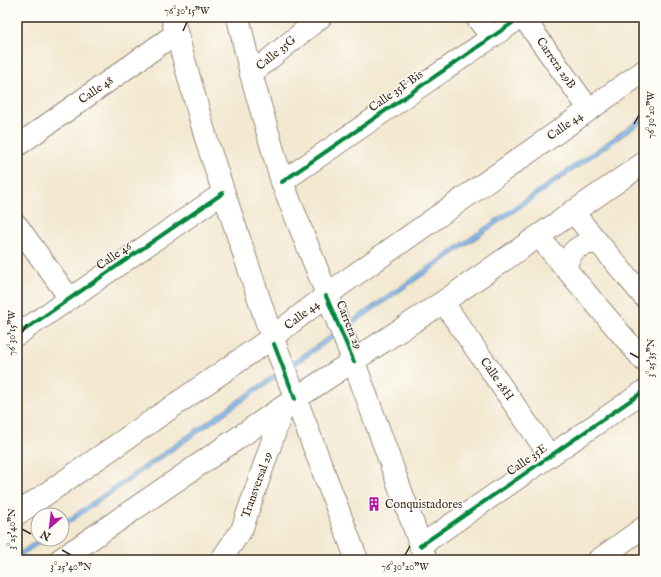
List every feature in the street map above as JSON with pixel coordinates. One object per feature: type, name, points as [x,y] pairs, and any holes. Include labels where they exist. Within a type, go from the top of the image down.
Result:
[{"type":"main road","name":"Carrera 29","points":[[238,17],[251,74],[282,182],[352,359],[423,553]]},
{"type":"main road","points":[[174,25],[223,193],[291,399],[357,560]]},
{"type":"main road","name":"Calle 44","points":[[19,507],[273,341],[588,109],[644,71]]},
{"type":"main road","points":[[60,560],[291,399],[443,302],[572,211],[644,163]]},
{"type":"street","name":"Calle 35G","points":[[251,74],[321,17]]},
{"type":"street","points":[[476,17],[491,37]]},
{"type":"street","name":"Calle 35F Bis","points":[[282,182],[522,17]]},
{"type":"street","name":"Carrera 29B","points":[[522,17],[588,109]]},
{"type":"street","name":"Calle 48","points":[[17,146],[174,25]]},
{"type":"street","name":"Calle 46","points":[[17,336],[223,193]]},
{"type":"street","points":[[572,211],[644,297]]},
{"type":"street","points":[[17,225],[70,299]]},
{"type":"street","points":[[538,236],[644,361]]},
{"type":"street","points":[[566,269],[568,261],[577,248],[592,243],[600,244]]},
{"type":"street","name":"Calle 28H","points":[[443,302],[550,456]]},
{"type":"street","name":"Calle 35E","points":[[423,553],[550,456],[644,391]]},
{"type":"street","name":"Transversal 29","points":[[221,560],[242,529],[291,399]]},
{"type":"street","points":[[598,560],[644,527]]},
{"type":"water","points":[[644,116],[644,121],[70,522],[70,517]]},
{"type":"water","points":[[30,545],[30,547],[34,547],[17,559],[17,554]]},
{"type":"cycle path","points":[[282,182],[521,17]]},
{"type":"cycle path","points":[[17,335],[223,193]]},
{"type":"cycle path","points":[[326,296],[354,362]]},
{"type":"cycle path","points":[[274,344],[295,399]]},
{"type":"cycle path","points":[[420,546],[644,391]]},
{"type":"place","name":"Conquistadores","points":[[374,504]]}]
